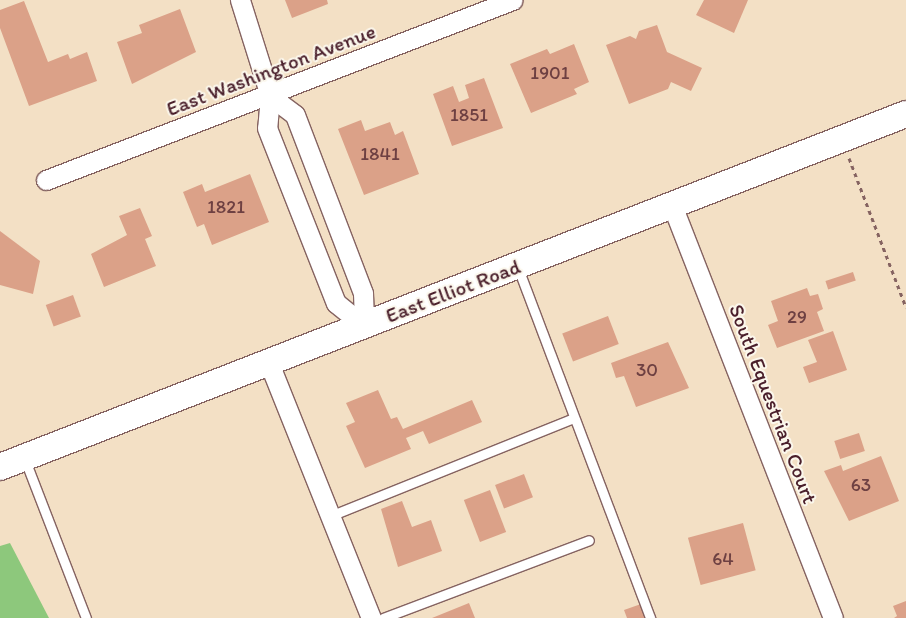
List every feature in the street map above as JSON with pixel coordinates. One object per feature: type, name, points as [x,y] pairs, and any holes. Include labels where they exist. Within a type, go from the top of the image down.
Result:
[{"type":"main road","name":"East Elliot Road","points":[[0,467],[906,114]]},
{"type":"street","points":[[240,0],[270,96],[267,128],[336,303],[364,326]]},
{"type":"street","name":"East Washington Avenue","points":[[46,180],[270,96],[512,0]]},
{"type":"street","points":[[270,96],[295,115],[363,292],[364,326]]},
{"type":"street","name":"South Equestrian Court","points":[[672,206],[833,618]]},
{"type":"street","points":[[269,363],[371,618]]},
{"type":"lane","points":[[517,266],[650,618]]},
{"type":"lane","points":[[330,516],[574,418]]},
{"type":"lane","points":[[24,458],[86,618]]},
{"type":"lane","points":[[383,618],[589,540]]},
{"type":"path","points":[[842,139],[906,307]]},
{"type":"green space","points":[[10,543],[49,618],[0,618],[0,546]]},
{"type":"building","points":[[285,0],[327,0],[328,4],[292,18]]},
{"type":"building","points":[[704,0],[748,0],[734,33],[696,15]]},
{"type":"building","points":[[24,1],[48,62],[68,54],[70,59],[87,52],[97,81],[29,106],[0,28],[0,10]]},
{"type":"building","points":[[180,9],[196,52],[132,84],[117,42],[142,33],[139,25]]},
{"type":"building","points":[[657,25],[667,52],[702,68],[691,91],[671,82],[668,89],[629,104],[606,45],[630,36],[636,39],[639,31]]},
{"type":"building","points":[[574,44],[589,82],[574,89],[577,94],[531,113],[510,64],[547,49],[550,54]]},
{"type":"building","points":[[484,78],[503,128],[452,146],[433,94],[453,86],[459,102],[469,98],[465,85]]},
{"type":"building","points":[[361,120],[365,131],[390,122],[395,135],[403,131],[419,174],[364,195],[338,129]]},
{"type":"building","points":[[250,174],[269,222],[212,245],[204,224],[197,227],[183,192],[202,184],[205,192]]},
{"type":"building","points":[[140,208],[152,236],[145,239],[156,266],[104,287],[91,254],[127,235],[119,216]]},
{"type":"building","points":[[0,231],[40,261],[33,294],[0,285]]},
{"type":"building","points":[[853,272],[856,281],[828,290],[825,281]]},
{"type":"building","points":[[807,288],[810,296],[818,294],[823,309],[817,312],[824,331],[777,348],[768,325],[778,321],[771,301]]},
{"type":"building","points":[[73,295],[81,317],[54,327],[46,305]]},
{"type":"building","points":[[608,316],[619,344],[573,362],[562,334]]},
{"type":"building","points":[[833,331],[847,370],[809,383],[803,367],[817,362],[808,340]]},
{"type":"building","points":[[668,342],[689,388],[636,407],[624,376],[616,378],[611,363]]},
{"type":"building","points":[[378,390],[391,419],[397,417],[403,429],[472,400],[482,422],[429,444],[423,431],[406,438],[411,449],[365,468],[346,426],[355,422],[346,403]]},
{"type":"building","points":[[859,433],[865,451],[840,459],[834,441]]},
{"type":"building","points":[[881,456],[899,501],[849,521],[824,471],[841,465],[843,471]]},
{"type":"building","points":[[524,474],[533,497],[504,508],[495,485]]},
{"type":"building","points":[[490,490],[506,532],[480,542],[464,500]]},
{"type":"building","points":[[402,501],[412,527],[431,520],[442,551],[398,567],[381,509]]},
{"type":"building","points":[[743,523],[756,570],[701,585],[688,538]]},
{"type":"building","points":[[906,601],[906,618],[894,618],[897,616],[893,606]]},
{"type":"building","points":[[469,603],[475,618],[432,618]]},
{"type":"building","points":[[641,604],[646,618],[627,618],[624,610]]}]
